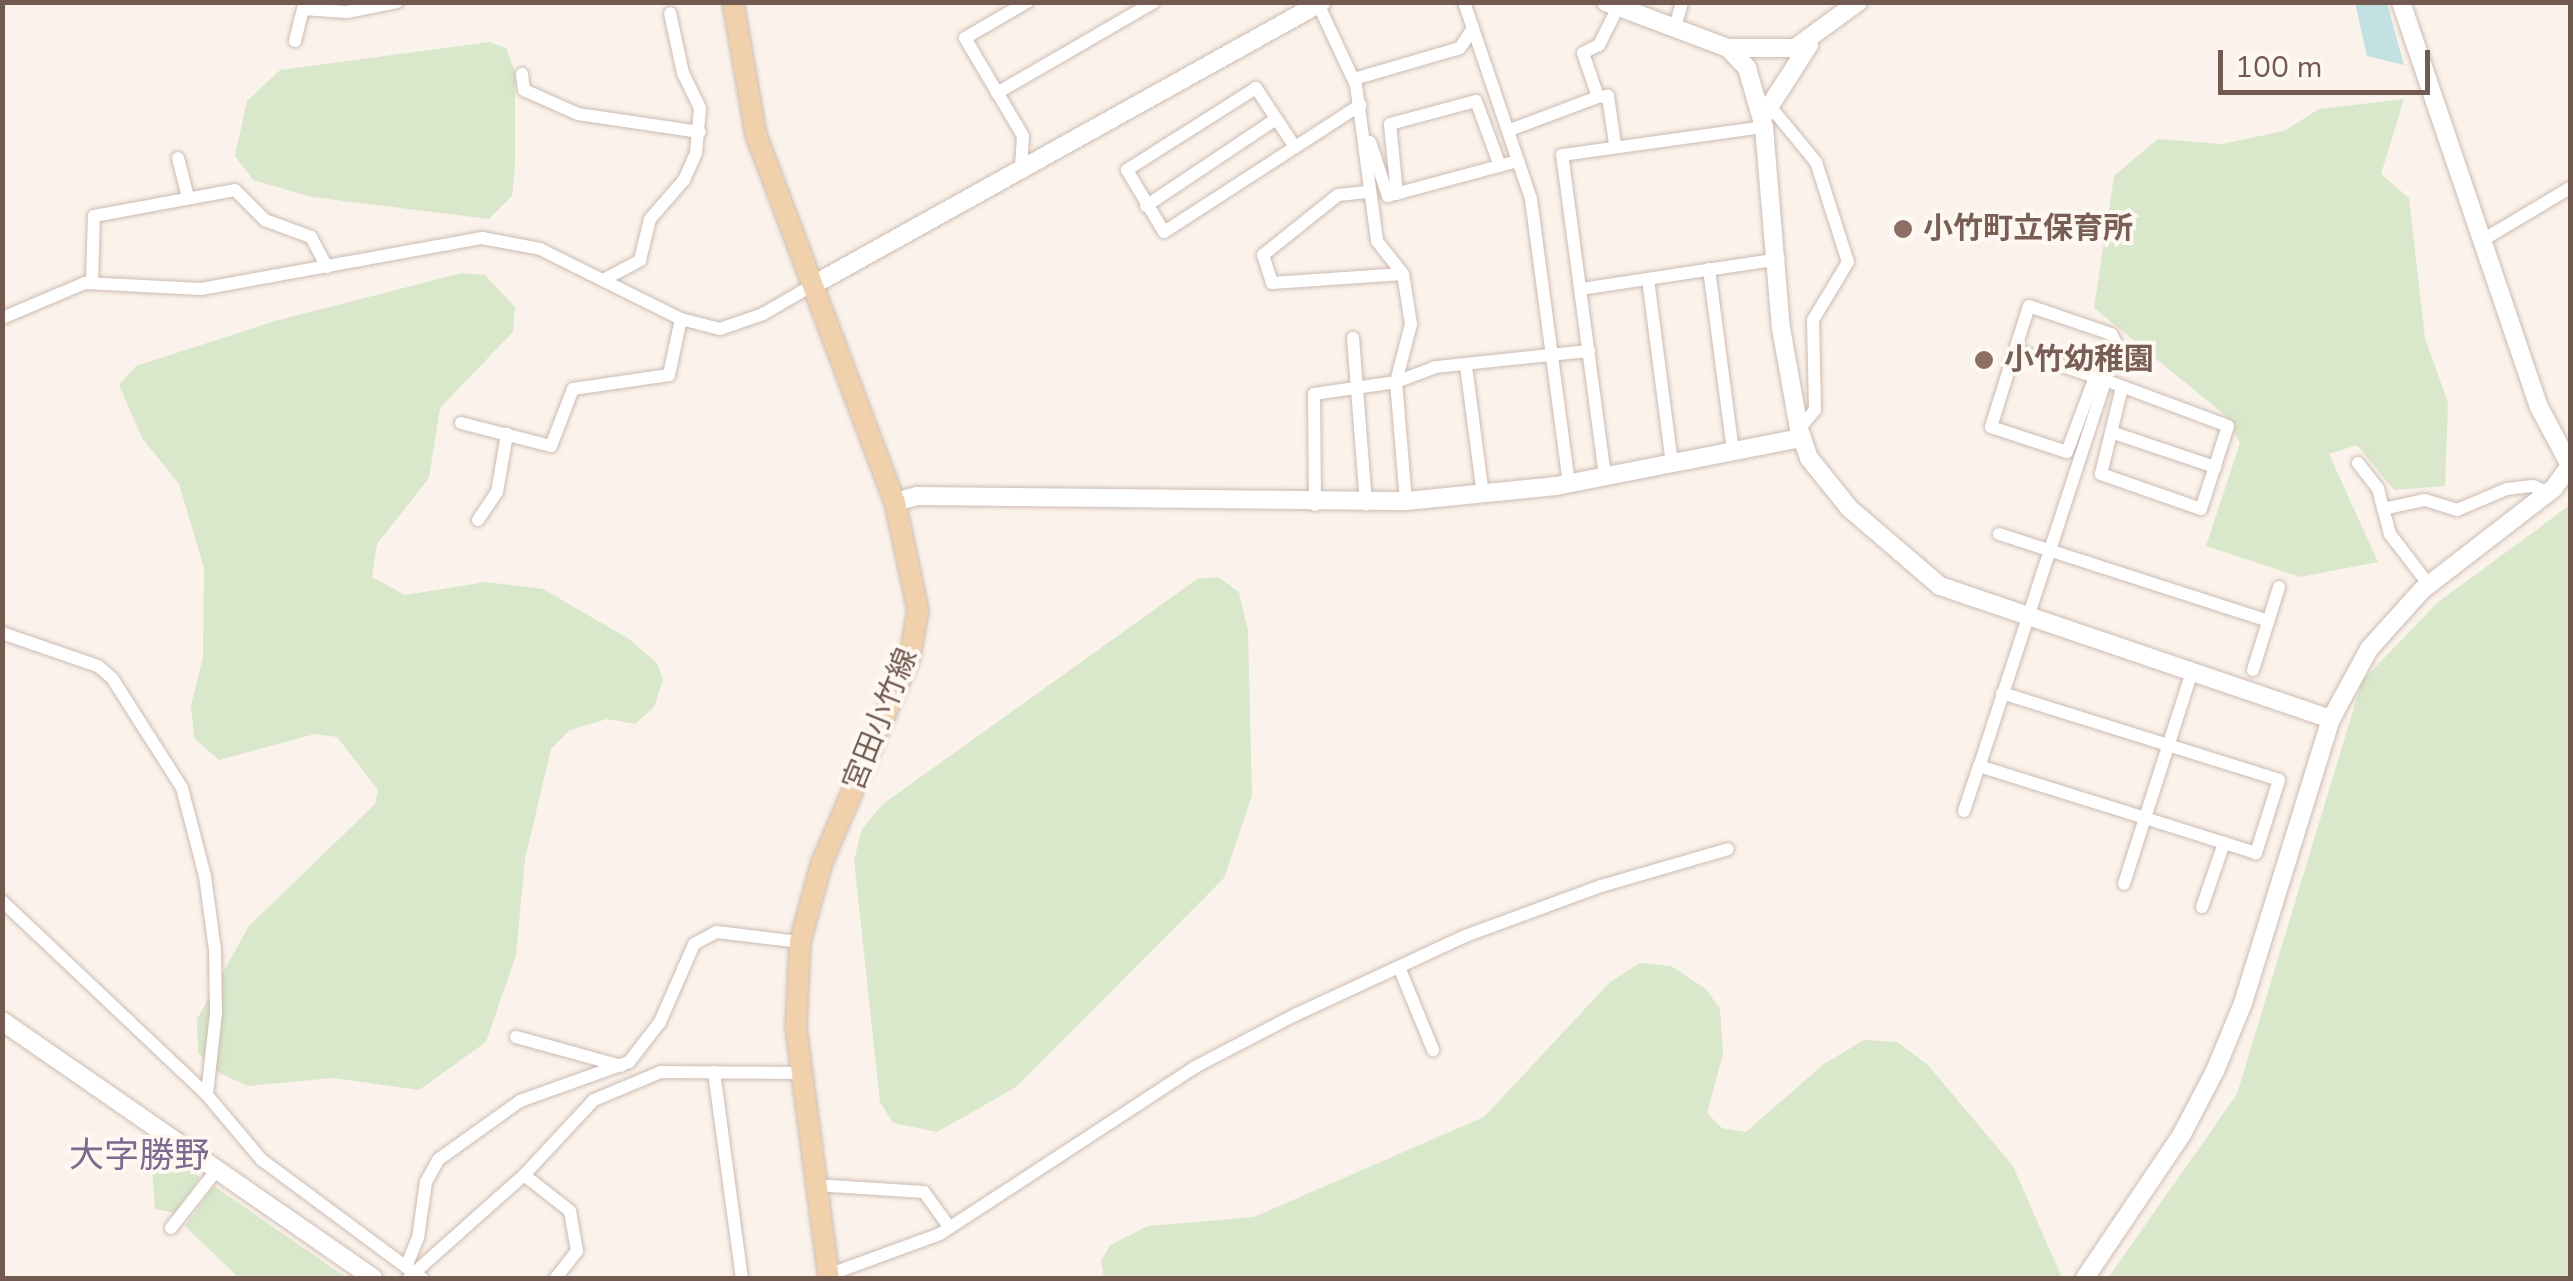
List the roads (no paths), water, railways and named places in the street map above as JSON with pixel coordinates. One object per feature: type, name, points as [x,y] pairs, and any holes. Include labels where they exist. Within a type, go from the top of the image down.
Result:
[{"type":"main road","name":"宮田小竹線","points":[[734,2],[756,135],[894,502],[915,581],[917,632],[822,862],[800,942],[800,1072],[828,1277]]},
{"type":"street","points":[[295,41],[303,6],[348,12],[397,2]]},
{"type":"street","points":[[1021,166],[1023,136],[965,38],[1026,2]]},
{"type":"street","points":[[997,94],[1154,2]]},
{"type":"street","points":[[1464,2],[1530,199],[1570,483]]},
{"type":"street","points":[[1675,28],[1682,2]]},
{"type":"street","points":[[1604,476],[1562,154],[1765,117],[1812,41],[1858,2]]},
{"type":"street","points":[[2401,2],[2481,242],[2567,462]]},
{"type":"street","points":[[2,318],[58,290],[92,283],[187,290],[482,238],[540,249],[681,320],[720,330],[738,325],[813,284],[1311,4],[1354,79],[1365,129],[1388,196],[1518,161]]},
{"type":"street","points":[[1598,97],[1584,52],[1599,45],[1612,5],[1728,48],[1779,51],[1812,41]]},
{"type":"street","points":[[605,280],[640,260],[644,232],[684,180],[700,132],[700,108],[684,74],[670,13]]},
{"type":"street","points":[[1354,79],[1460,48],[1473,28]]},
{"type":"street","points":[[1728,48],[1747,68],[1765,117],[1779,259],[1781,328],[1800,434],[1824,481],[1917,570],[1956,593],[2331,719]]},
{"type":"street","points":[[522,74],[524,90],[578,114],[700,132]]},
{"type":"street","points":[[1294,147],[1256,88],[1127,170],[1164,232],[1360,104]]},
{"type":"street","points":[[1510,130],[1608,96],[1616,144]]},
{"type":"street","points":[[1397,194],[1390,124],[1476,101],[1500,166]]},
{"type":"street","points":[[894,502],[992,497],[1315,505],[1406,501],[1570,483],[1800,434],[1815,410],[1812,320],[1848,262],[1816,162],[1765,117]]},
{"type":"street","points":[[1146,206],[1276,119]]},
{"type":"street","points":[[1365,129],[1368,192],[1378,241],[1403,274],[1411,324],[1396,382],[1406,501]]},
{"type":"street","points":[[178,158],[188,197]]},
{"type":"street","points":[[2481,242],[2570,188]]},
{"type":"street","points":[[1368,192],[1338,195],[1263,256],[1272,284],[1403,274]]},
{"type":"street","points":[[92,283],[94,216],[188,197],[244,193],[265,220],[311,237],[327,266]]},
{"type":"street","points":[[1582,288],[1779,259]]},
{"type":"street","points":[[1709,270],[1733,451]]},
{"type":"street","points":[[1648,279],[1672,463]]},
{"type":"street","points":[[2030,306],[2110,334],[2117,345],[2100,379],[2067,452],[1991,427],[2030,306]]},
{"type":"street","points":[[462,423],[550,446],[573,389],[670,375],[681,320]]},
{"type":"street","points":[[1353,338],[1366,504]]},
{"type":"street","points":[[2015,350],[2122,386],[2228,426],[2201,509],[2101,474],[2122,386]]},
{"type":"street","points":[[1315,505],[1314,394],[1396,382],[1436,367],[1553,358],[1589,351]]},
{"type":"street","points":[[1466,366],[1484,495]]},
{"type":"street","points":[[1964,811],[2100,379]]},
{"type":"street","points":[[2111,432],[2215,467]]},
{"type":"street","points":[[478,520],[497,492],[507,434]]},
{"type":"street","points":[[2085,1278],[2182,1134],[2216,1071],[2244,1003],[2331,719],[2369,649],[2428,585],[2548,493],[2567,462],[2570,438]]},
{"type":"street","points":[[2358,463],[2378,488],[2390,534],[2428,585]]},
{"type":"street","points":[[2383,509],[2426,500],[2457,510],[2507,489],[2533,486],[2548,493]]},
{"type":"street","points":[[1999,534],[2268,622]]},
{"type":"street","points":[[2253,670],[2279,587]]},
{"type":"street","points":[[2,632],[98,666],[112,678],[182,788],[205,876],[215,950],[216,1013],[206,1094]]},
{"type":"street","points":[[2124,884],[2192,672]]},
{"type":"street","points":[[1979,766],[2256,853],[2279,780],[2002,693]]},
{"type":"street","points":[[2202,907],[2224,843]]},
{"type":"street","points":[[828,1277],[950,1228],[1195,1067],[1399,967],[1601,886],[1728,849]]},
{"type":"street","points":[[2,901],[206,1094],[262,1160],[413,1274]]},
{"type":"street","points":[[413,1274],[426,1182],[439,1159],[520,1102],[621,1066],[651,1036],[686,954],[706,936],[734,932],[800,942]]},
{"type":"street","points":[[1399,967],[1433,1050]]},
{"type":"street","points":[[2,1021],[373,1278]]},
{"type":"street","points":[[516,1037],[621,1066],[641,1076]]},
{"type":"street","points":[[714,1072],[742,1278]]},
{"type":"street","points":[[413,1274],[524,1175],[576,1114],[641,1076],[800,1072]]},
{"type":"street","points":[[175,1225],[215,1172]]},
{"type":"street","points":[[524,1175],[570,1210],[577,1251],[556,1278]]},
{"type":"street","points":[[815,1185],[924,1192],[950,1228]]},
{"type":"water","points":[[2355,3],[2387,3],[2404,65],[2367,56]]},
{"type":"place","name":"小竹町立保育所","points":[[1903,229]]},
{"type":"place","name":"小竹幼稚園","points":[[1984,360]]},
{"type":"district","name":"大字勝野","points":[[139,1156]]}]
